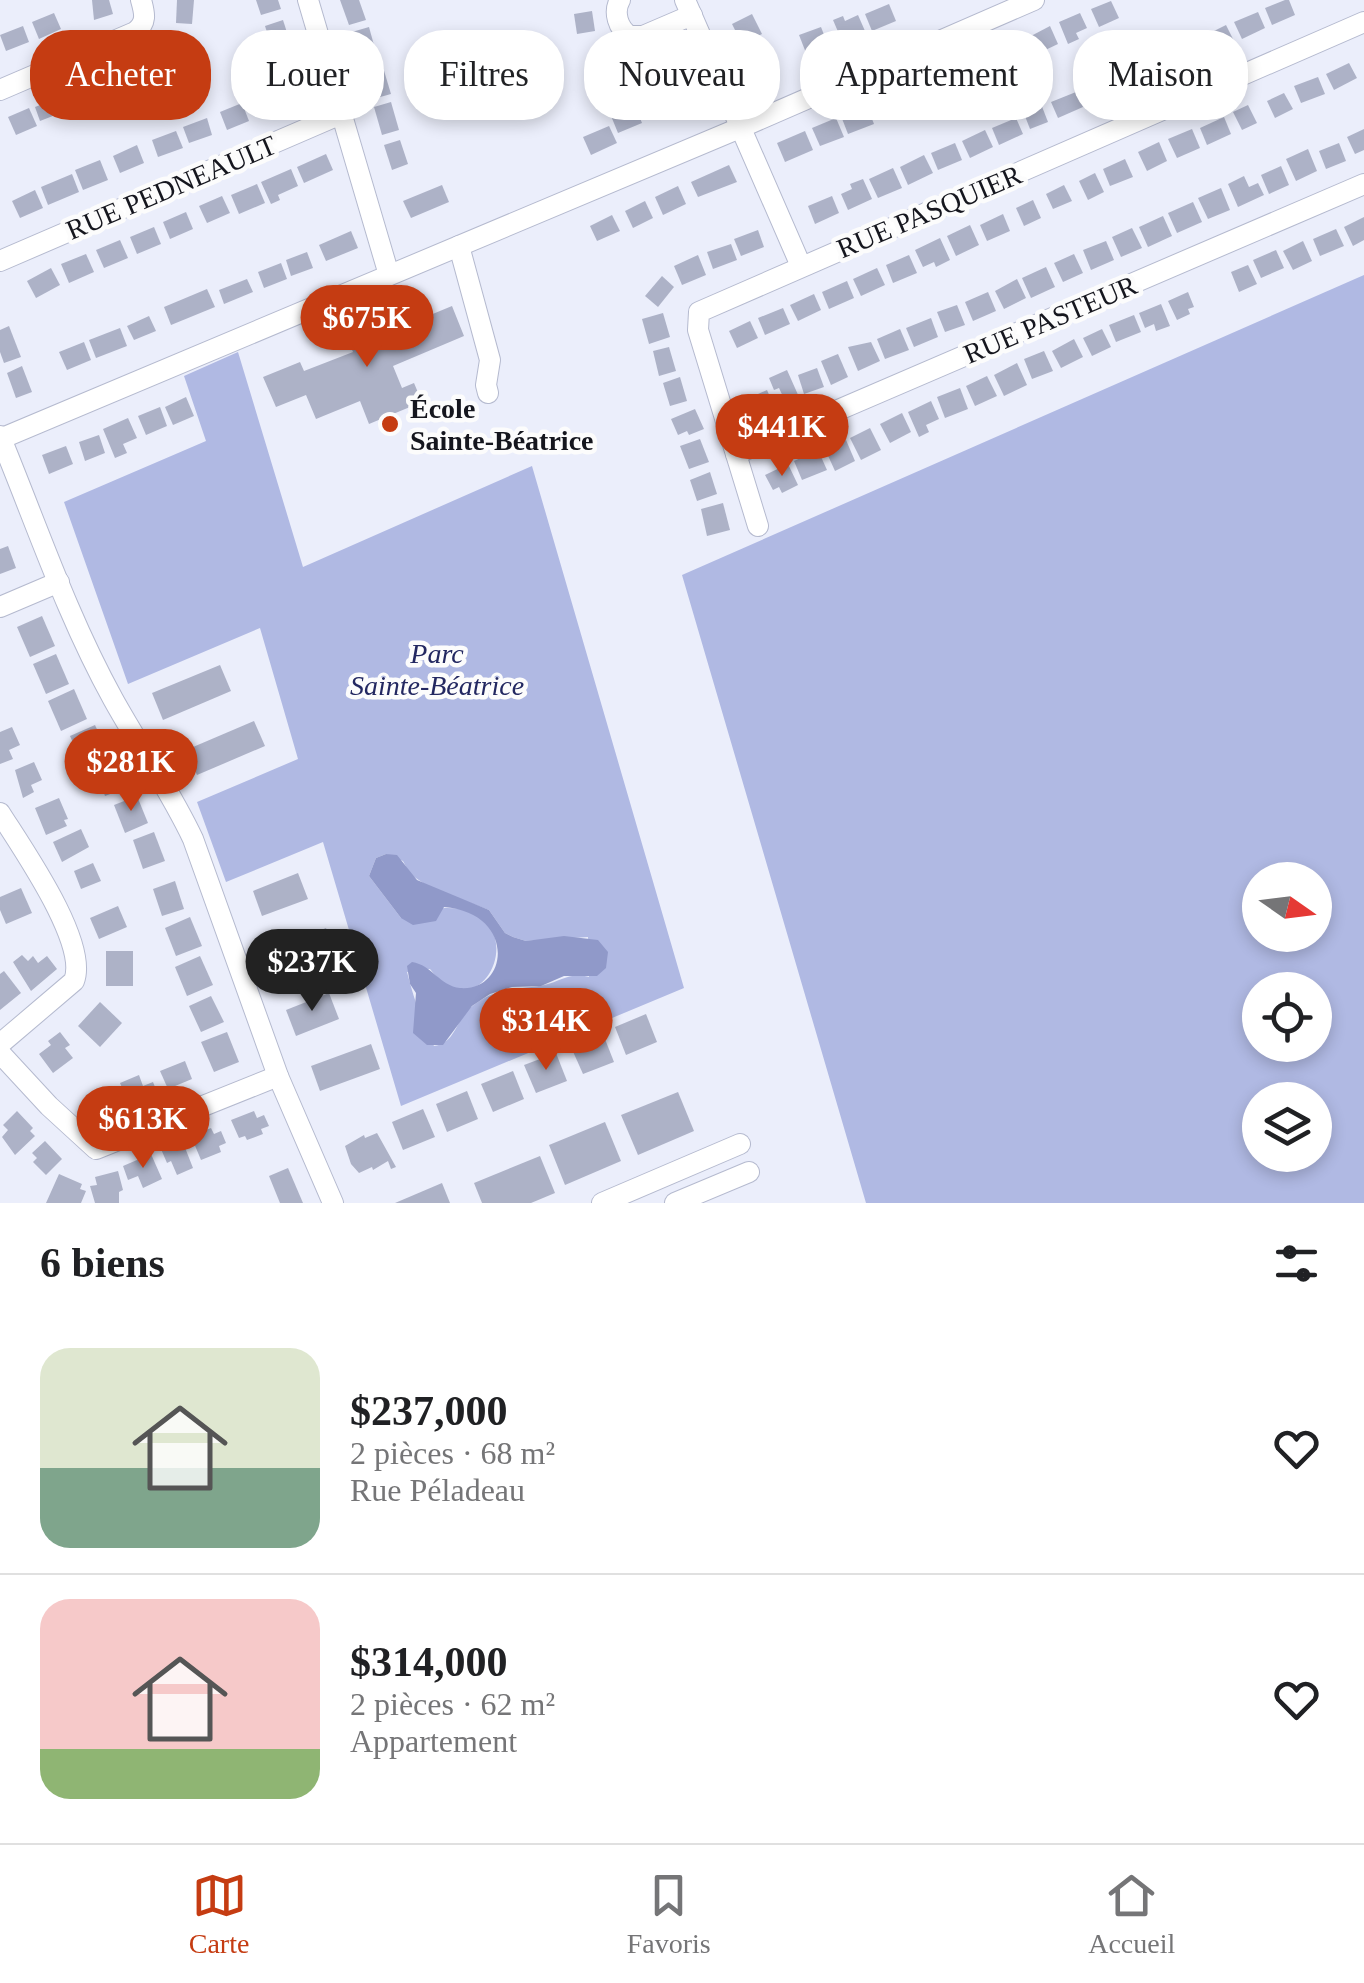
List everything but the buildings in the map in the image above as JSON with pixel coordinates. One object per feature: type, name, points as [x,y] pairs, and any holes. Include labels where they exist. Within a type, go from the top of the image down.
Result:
[{"type":"street","points":[[0,90],[134,32],[145,18],[141,0]]},
{"type":"street","points":[[308,0],[317,30]]},
{"type":"street","points":[[620,0],[616,12],[620,27],[630,36],[643,36],[688,7],[801,266]]},
{"type":"street","points":[[333,1203],[278,1076],[193,840],[179,808],[112,697],[59,582],[0,438],[742,127],[1034,0]]},
{"type":"street","name":"RUE PASQUIER","points":[[758,526],[698,330],[699,312],[1364,22]]},
{"type":"street","name":"RUE PEDNEAULT","points":[[0,261],[327,120]]},
{"type":"street","points":[[343,120],[389,275]]},
{"type":"street","name":"RUE PASTEUR","points":[[736,454],[1364,184]]},
{"type":"street","points":[[458,246],[490,360],[488,392]]},
{"type":"street","points":[[0,606],[59,582]]},
{"type":"street","points":[[0,813],[34,867],[72,943],[78,970],[74,981],[0,1044]]},
{"type":"street","points":[[0,1053],[96,1149],[278,1076]]},
{"type":"street","points":[[602,1203],[740,1144]]},
{"type":"street","points":[[674,1203],[749,1172]]},
{"type":"green space","points":[[1364,275],[1364,1203],[866,1203],[682,575]]},
{"type":"green space","name":"Parc Sainte-Béatrice","points":[[238,352],[303,567],[532,466],[684,988],[401,1106],[323,842],[226,882],[197,802],[298,759],[260,628],[128,684],[64,502],[206,441],[184,376]],"holes":[[[386,854],[403,861],[410,874],[429,887],[489,910],[505,933],[513,937],[526,941],[588,937],[589,977],[571,976],[488,996],[465,1013],[447,1041],[434,1046],[407,972],[430,969],[450,987],[469,989],[484,981],[494,965],[496,946],[490,927],[474,913],[441,908],[401,918],[369,876],[376,858]]]},
{"type":"shaded area","points":[[397,855],[417,880],[489,910],[505,933],[513,937],[526,941],[564,936],[598,940],[608,952],[606,968],[597,976],[564,976],[541,986],[512,987],[490,994],[472,1006],[443,1045],[427,1045],[413,1033],[416,993],[407,966],[412,962],[419,964],[453,986],[476,986],[496,966],[498,951],[494,936],[484,923],[468,912],[444,907],[436,921],[413,925],[401,918],[369,876],[376,858]]},
{"type":"place","name":"École Sainte-Béatrice","points":[[390,424]]}]
